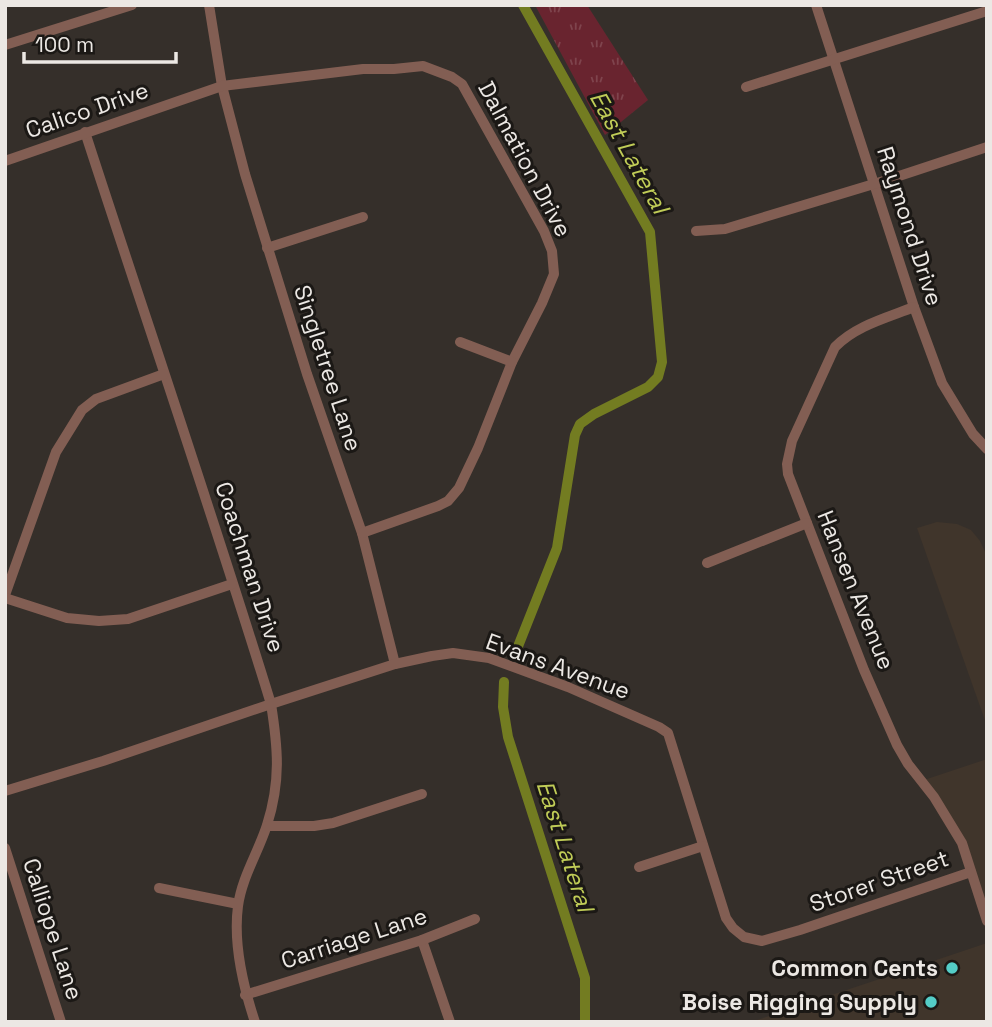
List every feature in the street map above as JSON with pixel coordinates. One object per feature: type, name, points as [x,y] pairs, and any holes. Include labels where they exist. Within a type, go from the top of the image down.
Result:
[{"type":"street","points":[[5,45],[132,5]]},
{"type":"street","name":"Singletree Lane","points":[[209,5],[222,86],[267,248],[362,533],[395,664]]},
{"type":"street","name":"Raymond Drive","points":[[816,5],[914,307],[942,383],[973,434],[987,449]]},
{"type":"street","points":[[746,87],[987,11]]},
{"type":"street","name":"Dalmation Drive","points":[[222,86],[325,73],[423,66],[445,74],[462,84],[552,251],[554,274],[512,362],[459,488],[449,501],[362,533]]},
{"type":"street","name":"Calico Drive","points":[[5,161],[222,86]]},
{"type":"street","name":"Coachman Drive","points":[[85,132],[191,450],[271,704],[278,770],[267,826],[246,873],[238,904],[237,922],[239,956],[246,995],[255,1022]]},
{"type":"street","points":[[696,232],[725,229],[987,147]]},
{"type":"street","points":[[267,248],[363,216]]},
{"type":"street","name":"Hansen Avenue","points":[[914,307],[856,330],[835,347],[792,441],[787,464],[788,474],[864,670],[897,745],[962,843],[987,921]]},
{"type":"street","points":[[460,342],[512,362]]},
{"type":"street","points":[[164,374],[96,399],[82,410],[56,452],[5,597],[67,618],[99,621],[128,619],[232,584]]},
{"type":"street","points":[[708,563],[807,523]]},
{"type":"street","name":"Evans Avenue","points":[[5,791],[395,664],[453,653],[489,658],[568,687],[668,733],[726,918],[744,937],[762,941],[800,930]]},
{"type":"street","points":[[267,826],[332,824],[422,794]]},
{"type":"street","points":[[639,867],[703,846]]},
{"type":"street","name":"Calliope Lane","points":[[5,848],[61,1022]]},
{"type":"street","name":"Storer Street","points":[[800,930],[971,872]]},
{"type":"street","points":[[159,888],[238,904]]},
{"type":"street","name":"Carriage Lane","points":[[246,995],[422,940],[475,919]]},
{"type":"street","points":[[422,940],[450,1022]]},
{"type":"shaded area","points":[[937,522],[957,524],[971,530],[987,556],[987,726],[917,528]]},
{"type":"shaded area","points":[[987,759],[987,921],[962,843],[921,781]]},
{"type":"shaded area","points":[[987,943],[987,1022],[757,1020]]},
{"type":"green space","points":[[535,5],[587,5],[648,100],[605,135]]},
{"type":"waterway","name":"East Lateral","points":[[515,654],[557,548],[575,435],[580,424],[648,387],[658,377],[662,362],[650,232],[523,5]]},
{"type":"waterway","name":"East Lateral","points":[[504,682],[503,707],[508,737],[585,978],[585,1022]]},
{"type":"place","name":"Common Cents","points":[[952,968]]},
{"type":"place","name":"Boise Rigging Supply","points":[[931,1002]]}]
